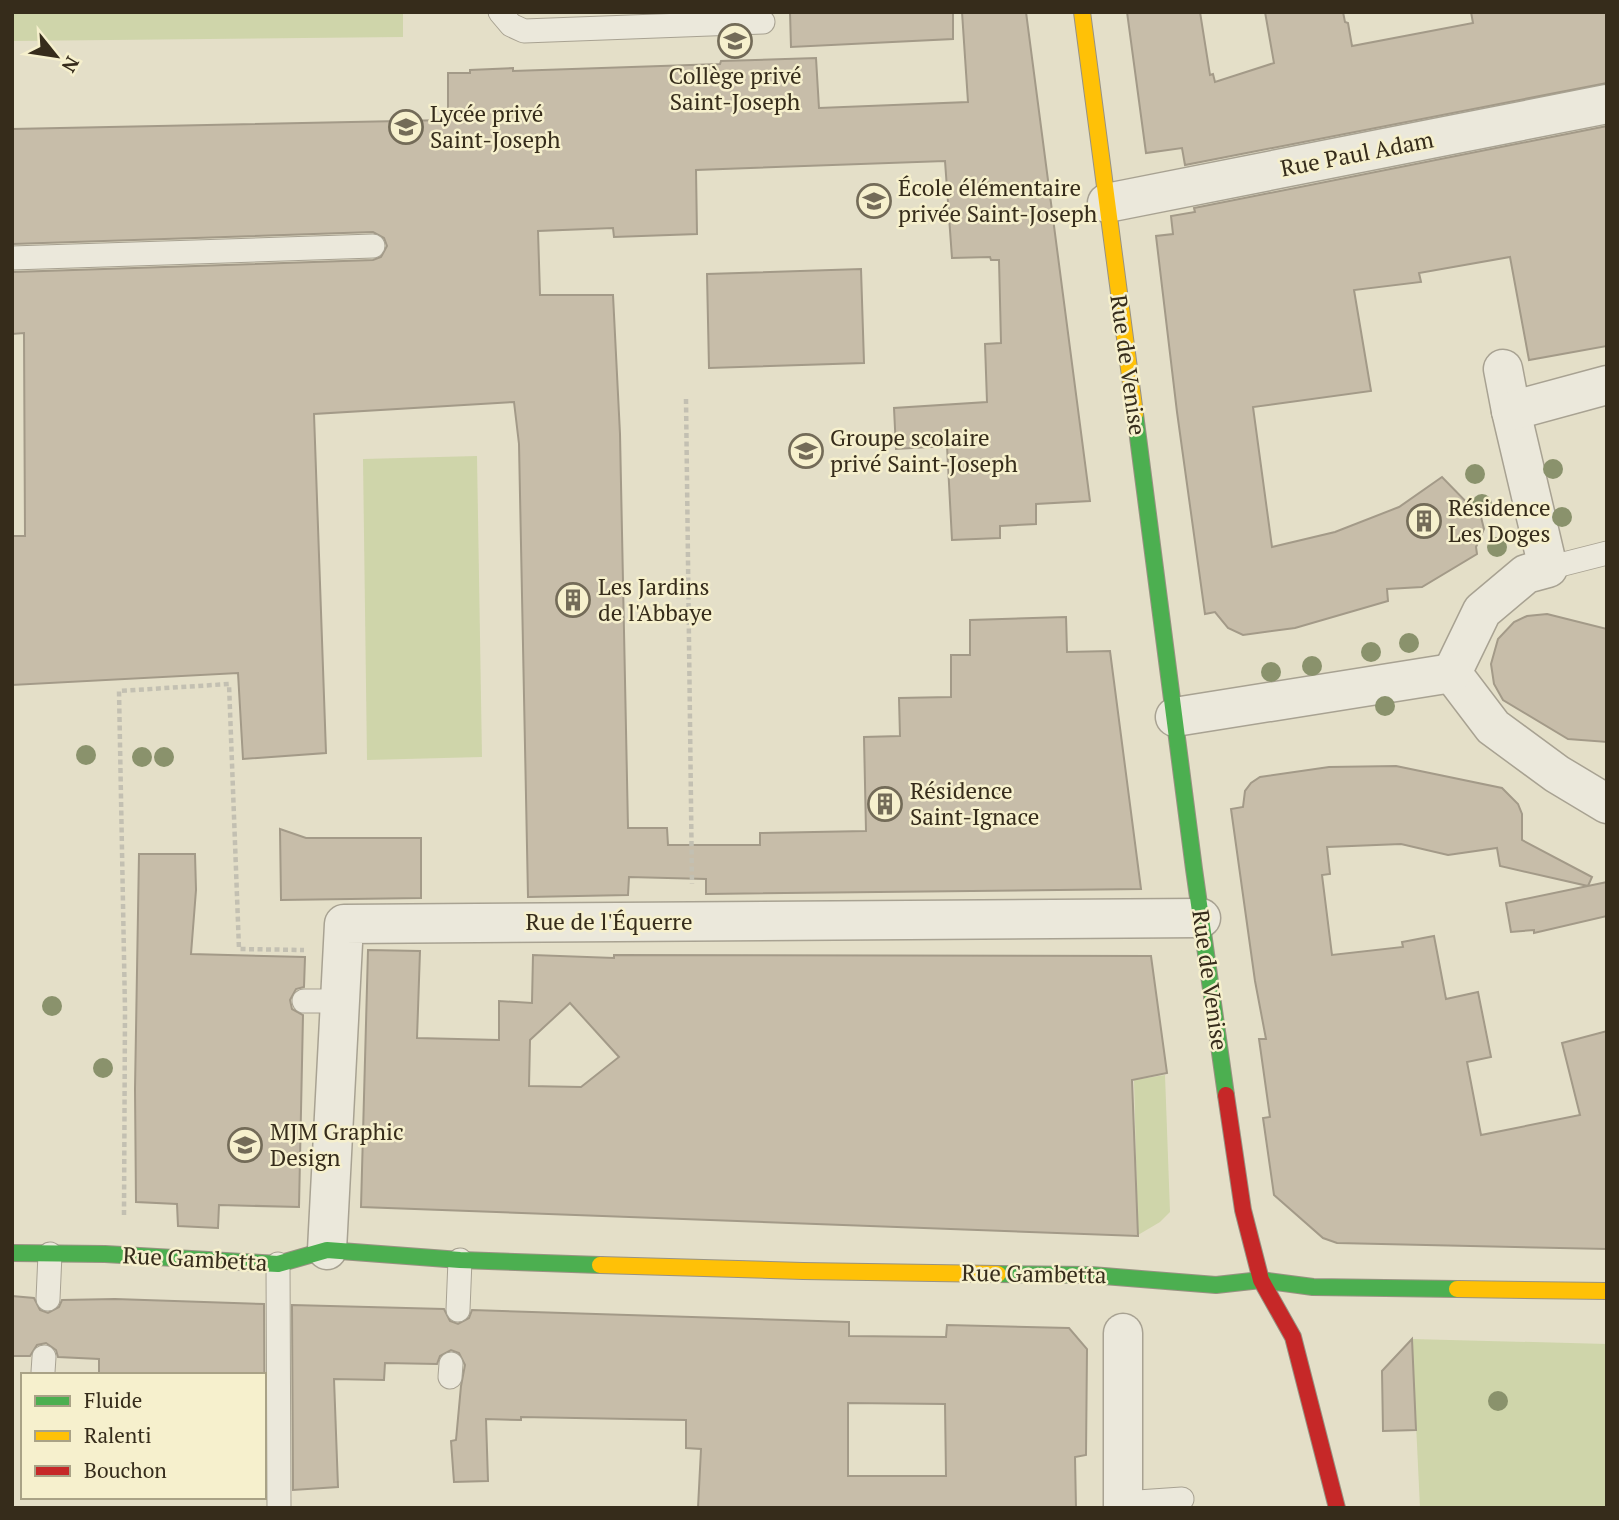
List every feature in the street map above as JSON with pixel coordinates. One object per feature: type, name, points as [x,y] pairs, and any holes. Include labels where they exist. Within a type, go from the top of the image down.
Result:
[{"type":"street","name":"Rue de Venise","points":[[1082,12],[1201,918],[1243,1210],[1261,1280],[1293,1337],[1337,1508]]},
{"type":"street","name":"Rue Paul Adam","points":[[1107,203],[1607,104]]},
{"type":"street","points":[[1452,673],[1482,611],[1526,574],[1548,568],[1503,369]]},
{"type":"street","points":[[1511,411],[1607,385]]},
{"type":"street","points":[[1175,717],[1452,673]]},
{"type":"street","points":[[1452,673],[1493,727],[1557,774],[1607,804]]},
{"type":"street","name":"Rue de l'Équerre","points":[[327,1251],[322,1001],[343,951],[344,924],[1201,918]]},
{"type":"street","name":"Rue Gambetta","points":[[12,1253],[124,1255],[278,1264],[327,1251],[460,1261],[803,1271],[1091,1275],[1216,1286],[1261,1280],[1313,1287],[1607,1291]]},
{"type":"street","points":[[1123,1333],[1123,1505]]},
{"type":"lane","points":[[500,12],[511,25],[524,31],[764,22]]},
{"type":"lane","points":[[12,258],[373,246]]},
{"type":"lane","points":[[1548,568],[1607,553]]},
{"type":"lane","points":[[48,1300],[50,1254]]},
{"type":"lane","points":[[458,1310],[460,1261]]},
{"type":"lane","points":[[278,1264],[279,1508]]},
{"type":"lane","points":[[1123,1505],[1182,1499]]},
{"type":"path","points":[[686,399],[692,895]]},
{"type":"path","points":[[124,1255],[125,1010],[119,691],[229,684],[239,949],[343,951]]},
{"type":"green space","points":[[12,12],[403,12],[403,37],[12,41]]},
{"type":"green space","points":[[477,456],[482,757],[367,760],[363,459]]},
{"type":"green space","points":[[1165,1075],[1170,1212],[1160,1222],[1138,1235],[1134,1080]]},
{"type":"green space","points":[[1412,1339],[1607,1344],[1607,1508],[1420,1508]]},
{"type":"building","points":[[790,12],[953,12],[953,39],[791,47]]},
{"type":"building","points":[[962,12],[1026,12],[1090,501],[1036,504],[1036,524],[1000,526],[1000,538],[952,540],[947,446],[896,449],[894,408],[987,402],[985,344],[1001,343],[999,260],[991,260],[990,257],[952,258],[945,161],[696,170],[697,234],[614,237],[613,228],[538,231],[540,295],[613,295],[620,434],[628,828],[667,828],[668,845],[760,845],[760,833],[866,831],[864,737],[900,736],[899,698],[951,697],[951,655],[970,655],[970,620],[1066,617],[1067,652],[1110,651],[1141,889],[706,894],[706,879],[629,877],[628,895],[528,897],[519,444],[514,402],[314,414],[326,753],[243,759],[238,673],[12,685],[12,536],[25,536],[24,333],[12,334],[13,272],[373,260],[381,257],[387,246],[384,238],[373,232],[13,244],[12,129],[448,120],[448,73],[513,68],[513,71],[816,58],[819,108],[968,102]]},
{"type":"building","points":[[1127,12],[1200,12],[1210,75],[1213,74],[1215,82],[1274,63],[1265,12],[1343,12],[1352,46],[1473,23],[1471,12],[1607,12],[1607,83],[1185,165],[1182,148],[1146,153]]},
{"type":"building","points":[[1607,126],[1607,346],[1529,360],[1510,257],[1419,273],[1421,282],[1354,290],[1371,391],[1253,407],[1272,547],[1335,532],[1399,507],[1442,477],[1481,517],[1484,529],[1476,547],[1477,554],[1422,587],[1387,589],[1388,601],[1295,628],[1243,635],[1228,628],[1215,612],[1205,614],[1156,236],[1173,234],[1171,216],[1195,212],[1194,208]]},
{"type":"building","points":[[861,269],[864,363],[709,368],[707,274]]},
{"type":"building","points":[[1547,614],[1607,629],[1607,742],[1568,739],[1503,700],[1494,684],[1491,664],[1498,639],[1514,622],[1527,616]]},
{"type":"building","points":[[1396,766],[1502,788],[1518,804],[1522,814],[1522,840],[1592,877],[1588,886],[1500,866],[1497,848],[1448,855],[1401,844],[1327,847],[1330,874],[1322,875],[1332,955],[1403,947],[1402,942],[1434,936],[1446,999],[1478,992],[1491,1057],[1467,1062],[1481,1135],[1580,1115],[1562,1043],[1607,1031],[1607,1249],[1337,1243],[1323,1238],[1274,1195],[1263,1118],[1270,1117],[1259,1039],[1266,1039],[1255,981],[1231,809],[1243,807],[1245,791],[1260,777],[1329,767]]},
{"type":"building","points":[[280,829],[306,838],[421,838],[421,898],[281,900]]},
{"type":"building","points":[[139,854],[195,854],[196,890],[191,954],[305,957],[304,987],[296,989],[290,1000],[292,1009],[303,1015],[299,1207],[219,1205],[218,1228],[178,1226],[177,1204],[136,1202]]},
{"type":"building","points":[[1607,882],[1607,916],[1534,933],[1534,930],[1511,932],[1506,903]]},
{"type":"building","points":[[368,950],[420,951],[417,1038],[499,1040],[499,1001],[532,1003],[533,955],[614,958],[614,955],[1151,956],[1167,1073],[1132,1080],[1138,1236],[361,1207]],"holes":[[[570,1003],[619,1057],[581,1087],[529,1086],[530,1040]]]},
{"type":"building","points":[[12,1296],[34,1298],[40,1310],[48,1313],[59,1307],[62,1300],[264,1304],[264,1373],[99,1373],[99,1359],[58,1357],[56,1350],[46,1343],[37,1345],[30,1356],[12,1356]]},
{"type":"building","points":[[292,1305],[444,1309],[450,1321],[458,1324],[469,1318],[472,1310],[849,1322],[849,1336],[946,1337],[947,1325],[1069,1328],[1087,1349],[1086,1455],[1075,1457],[1076,1508],[698,1508],[701,1449],[686,1448],[686,1420],[521,1417],[521,1420],[486,1419],[488,1481],[454,1482],[451,1441],[456,1440],[465,1365],[459,1353],[451,1350],[440,1356],[437,1364],[385,1363],[384,1380],[334,1379],[338,1487],[293,1490]],"holes":[[[848,1403],[945,1404],[946,1476],[848,1476]]]},
{"type":"building","points":[[1412,1339],[1416,1430],[1383,1431],[1382,1371]]},
{"type":"traffic: fast","points":[[1135,414],[1226,1095]]},
{"type":"traffic: fast","points":[[12,1253],[105,1254],[278,1264],[327,1250],[460,1260],[600,1265]]},
{"type":"traffic: fast","points":[[998,1274],[1091,1275],[1216,1285],[1261,1280],[1313,1287],[1457,1289]]},
{"type":"traffic: slow","points":[[1082,12],[1135,414]]},
{"type":"traffic: slow","points":[[600,1265],[998,1274]]},
{"type":"traffic: slow","points":[[1457,1289],[1607,1291]]},
{"type":"traffic: jam","points":[[1226,1095],[1243,1210],[1261,1280],[1293,1337],[1337,1508]]},
{"type":"place","name":"Collège privé Saint-Joseph","points":[[735,41]]},
{"type":"place","name":"Lycée privé Saint-Joseph","points":[[406,127]]},
{"type":"place","name":"École élémentaire privée Saint-Joseph","points":[[874,201]]},
{"type":"place","name":"Groupe scolaire privé Saint-Joseph","points":[[806,451]]},
{"type":"place","name":"Résidence Les Doges","points":[[1424,521]]},
{"type":"place","name":"Les Jardins de l'Abbaye","points":[[573,600]]},
{"type":"place","name":"Résidence Saint-Ignace","points":[[885,804]]},
{"type":"place","name":"MJM Graphic Design","points":[[245,1145]]}]
